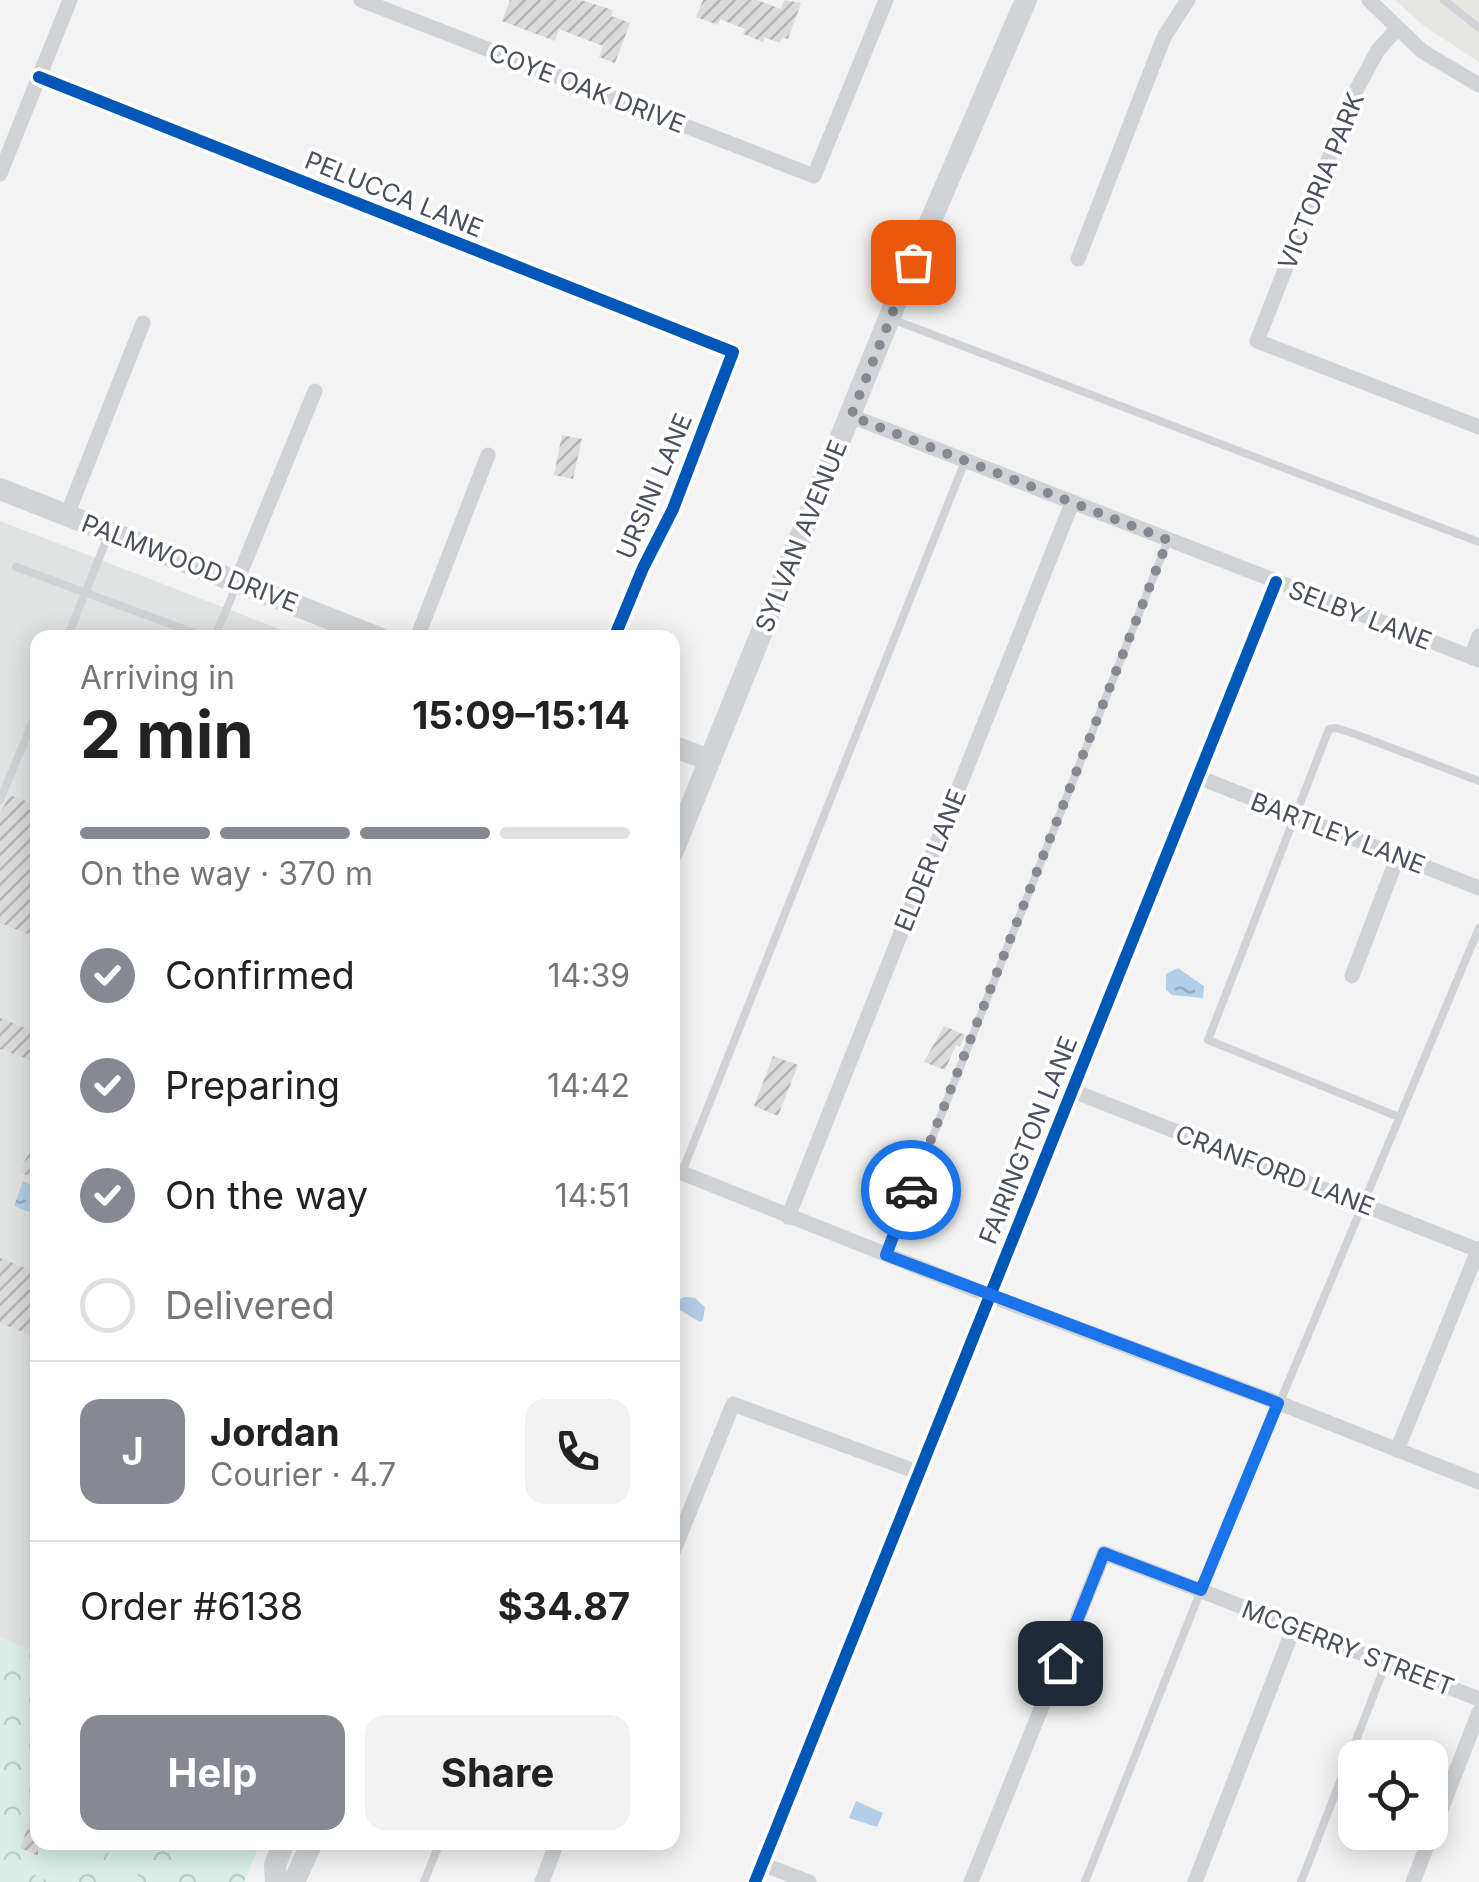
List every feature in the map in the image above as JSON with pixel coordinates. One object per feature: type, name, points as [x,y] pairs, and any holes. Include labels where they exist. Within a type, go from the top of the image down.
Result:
[{"type":"main road","name":"SYLVAN AVENUE","points":[[680,833],[890,318],[1026,0]]},
{"type":"main road","name":"PALMWOOD DRIVE","points":[[0,488],[359,630]]},
{"type":"main road","points":[[680,749],[710,760]]},
{"type":"main road","points":[[276,1882],[275,1865],[281,1850]]},
{"type":"main road","points":[[294,1882],[309,1850]]},
{"type":"street","points":[[0,174],[70,0]]},
{"type":"street","name":"COYE OAK DRIVE","points":[[361,0],[814,176],[886,0]]},
{"type":"street","points":[[1078,259],[1164,37],[1188,0]]},
{"type":"street","points":[[1369,0],[1397,29],[1441,64],[1479,85]]},
{"type":"street","name":"VICTORIA PARK","points":[[1397,29],[1378,50],[1354,94],[1257,341],[1479,428]]},
{"type":"street","name":"PELUCCA LANE","points":[[39,77],[733,352]]},
{"type":"street","points":[[68,515],[143,323]]},
{"type":"street","name":"URSINI LANE","points":[[617,630],[643,568],[674,509],[733,352]]},
{"type":"street","points":[[238,582],[315,391]]},
{"type":"street","name":"SELBY LANE","points":[[851,416],[1475,659]]},
{"type":"street","points":[[420,630],[488,455]]},
{"type":"street","name":"ELDER LANE","points":[[788,1217],[1072,502]]},
{"type":"street","name":"FAIRINGTON LANE","points":[[755,1882],[1276,582]]},
{"type":"street","points":[[1475,659],[1479,636]]},
{"type":"street","name":"BARTLEY LANE","points":[[1198,777],[1479,888]]},
{"type":"street","points":[[1352,976],[1398,856]]},
{"type":"street","name":"CRANFORD LANE","points":[[1073,1091],[1479,1249]]},
{"type":"street","points":[[680,1172],[988,1295],[1479,1482]]},
{"type":"street","points":[[1397,1450],[1479,1249]]},
{"type":"street","points":[[680,1535],[733,1404],[920,1473]]},
{"type":"street","name":"MCGERRY STREET","points":[[971,1882],[1104,1553],[1479,1699]]},
{"type":"street","points":[[1195,1882],[1294,1626]]},
{"type":"street","points":[[1413,1882],[1479,1712]]},
{"type":"street","points":[[542,1882],[555,1850]]},
{"type":"street","points":[[762,1864],[809,1882]]},
{"type":"lane","points":[[1444,0],[1479,28]]},
{"type":"lane","points":[[890,318],[1479,542]]},
{"type":"lane","points":[[680,1164],[965,460]]},
{"type":"lane","points":[[70,630],[110,531]]},
{"type":"lane","points":[[886,1255],[1168,540]]},
{"type":"lane","points":[[16,567],[189,630]]},
{"type":"lane","points":[[215,630],[238,582]]},
{"type":"lane","points":[[0,800],[30,728]]},
{"type":"lane","points":[[1399,1117],[1208,1040],[1329,730],[1336,728],[1479,781]]},
{"type":"lane","points":[[1085,1882],[1278,1403],[1479,928]]},
{"type":"lane","points":[[1301,1882],[1386,1663]]},
{"type":"lane","points":[[424,1882],[437,1850]]},
{"type":"shaded area","points":[[1395,0],[1479,0],[1479,62],[1424,26]]},
{"type":"shaded area","points":[[0,521],[282,630],[30,630],[30,1649],[0,1638]]},
{"type":"green space","points":[[0,1638],[30,1649],[30,1850],[257,1850],[244,1882],[0,1882]]},
{"type":"green space","points":[[45,1850],[88,1850],[76,1882],[51,1882],[35,1876]]},
{"type":"green space","points":[[110,1850],[127,1850],[145,1857],[135,1882],[97,1882]]},
{"type":"green space","points":[[161,1850],[238,1850],[227,1877]]},
{"type":"water","points":[[1178,968],[1204,986],[1203,998],[1172,995],[1166,990],[1166,974]]},
{"type":"water","points":[[23,1181],[30,1184],[30,1212],[14,1206]]},
{"type":"water","points":[[695,1298],[705,1307],[703,1320],[700,1322],[680,1310],[680,1299]]},
{"type":"water","points":[[856,1801],[883,1813],[877,1827],[849,1818]]},
{"type":"building","points":[[510,0],[581,0],[613,10],[611,16],[630,23],[615,63],[599,57],[603,46],[559,29],[555,41],[502,21]]},
{"type":"building","points":[[703,0],[757,0],[781,9],[784,0],[801,3],[788,39],[782,37],[780,43],[764,37],[763,42],[743,34],[745,29],[720,19],[718,25],[696,17]]},
{"type":"building","points":[[562,435],[582,439],[573,479],[554,475]]},
{"type":"building","points":[[10,795],[30,803],[30,935],[0,923],[0,813]]},
{"type":"building","points":[[0,1018],[30,1030],[30,1060],[0,1049]]},
{"type":"building","points":[[944,1026],[965,1035],[945,1070],[924,1062]]},
{"type":"building","points":[[773,1056],[798,1065],[778,1116],[754,1106]]},
{"type":"building","points":[[30,1149],[30,1176],[20,1173]]},
{"type":"building","points":[[934,1160],[955,1169],[948,1184],[928,1175]]},
{"type":"building","points":[[0,1258],[30,1270],[30,1335],[0,1323]]},
{"type":"building","points":[[30,1821],[30,1850],[38,1850],[38,1856],[20,1848]]},
{"type":"cycle path","points":[[39,77],[733,352],[673,509],[617,630]]},
{"type":"cycle path","points":[[755,1882],[1276,582]]},
{"type":"way so far","points":[[911,1190],[1168,540],[851,416],[913,262]]},
{"type":"route","points":[[911,1190],[886,1255],[1278,1403],[1201,1590],[1104,1553],[1060,1663]]}]
